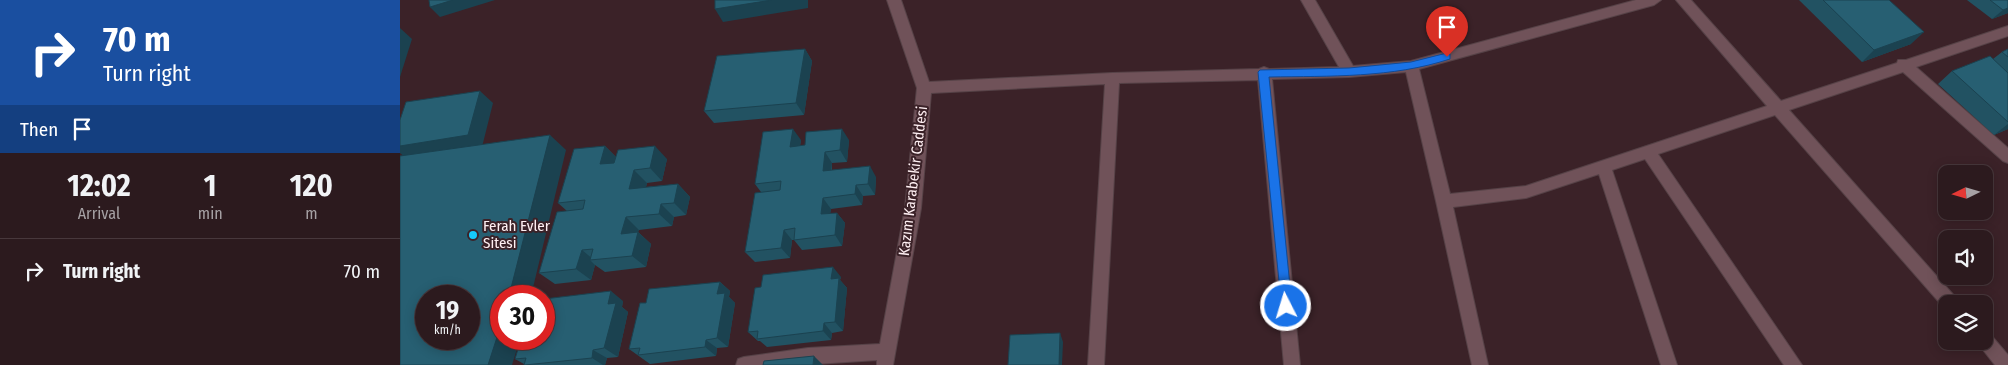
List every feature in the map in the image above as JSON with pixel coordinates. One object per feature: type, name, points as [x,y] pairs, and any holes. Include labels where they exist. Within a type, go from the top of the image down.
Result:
[{"type":"street","name":"Kazım Karabekir Caddesi","points":[[887,359],[913,208],[924,88],[894,0]]},
{"type":"street","points":[[1308,0],[1349,72]]},
{"type":"street","points":[[924,88],[1264,72],[1349,72],[1411,66],[1654,0]]},
{"type":"street","points":[[1683,0],[1943,295]]},
{"type":"street","points":[[1444,201],[1526,192],[1777,106],[2008,31]]},
{"type":"street","points":[[1903,64],[2008,157]]},
{"type":"street","points":[[1411,66],[1444,201],[1480,365]]},
{"type":"street","points":[[1264,72],[1292,365]]},
{"type":"street","points":[[1096,365],[1112,78]]},
{"type":"street","points":[[1647,150],[1794,365]]},
{"type":"street","points":[[1603,165],[1669,365]]},
{"type":"street","points":[[1993,350],[2006,365]]},
{"type":"street","points":[[744,365],[808,356],[887,359]]},
{"type":"building","points":[[429,0],[453,0],[430,7]]},
{"type":"building","points":[[715,0],[772,0],[715,9]]},
{"type":"building","points":[[1823,0],[1889,0],[1924,32],[1874,50]]},
{"type":"building","points":[[1990,0],[2008,0],[2008,8],[2003,10]]},
{"type":"building","points":[[805,49],[796,103],[704,111],[717,56]]},
{"type":"building","points":[[2008,49],[2008,57],[2002,52]]},
{"type":"building","points":[[1990,56],[2008,73],[2008,122],[1952,71]]},
{"type":"building","points":[[480,91],[468,135],[400,146],[400,120],[406,102]]},
{"type":"building","points":[[793,129],[790,147],[805,145],[806,132],[842,129],[840,150],[825,152],[823,171],[870,166],[868,184],[856,185],[855,194],[823,198],[821,214],[837,213],[835,235],[794,240],[795,228],[784,230],[781,248],[745,252],[755,193],[780,190],[781,181],[755,184],[763,132]]},
{"type":"building","name":"Ferah Evler Sitesi","points":[[550,135],[512,285],[490,285],[490,350],[493,350],[488,365],[400,365],[400,156]]},
{"type":"building","points":[[605,146],[600,164],[614,163],[618,150],[655,146],[650,168],[634,170],[629,189],[678,184],[674,203],[661,204],[659,214],[626,217],[621,234],[638,232],[632,256],[590,260],[593,249],[582,250],[576,269],[539,273],[557,212],[583,209],[585,200],[558,203],[574,149]]},
{"type":"building","points":[[833,267],[831,279],[839,278],[835,322],[824,323],[823,331],[757,339],[758,331],[748,332],[755,288],[761,287],[763,275]]},
{"type":"building","points":[[720,282],[717,294],[725,293],[717,338],[706,340],[705,347],[638,355],[640,348],[629,349],[640,303],[646,303],[649,289]]},
{"type":"building","points":[[611,291],[608,304],[616,303],[604,348],[593,350],[592,358],[524,365],[526,358],[515,359],[518,350],[555,350],[555,298]]},
{"type":"building","points":[[1060,333],[1059,365],[1008,365],[1010,335]]},
{"type":"building","points":[[814,356],[813,365],[763,365],[764,361]]},
{"type":"place","name":"Ferah Evler Sitesi","points":[[473,235]]},
{"type":"route","points":[[1286,306],[1264,72],[1349,72],[1411,66],[1447,57]]}]
